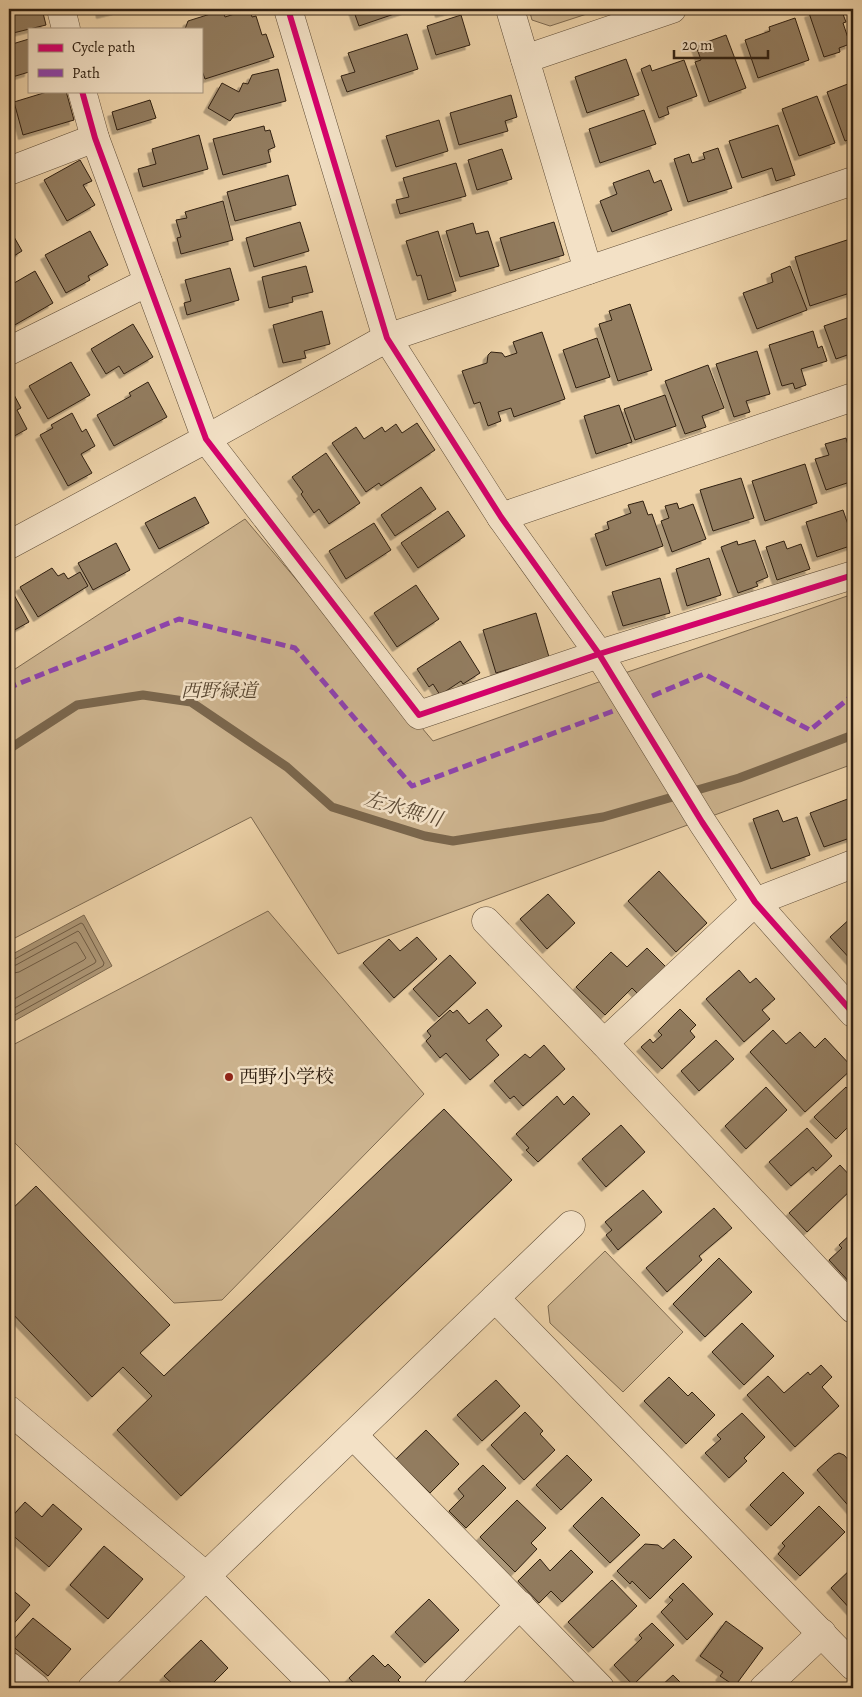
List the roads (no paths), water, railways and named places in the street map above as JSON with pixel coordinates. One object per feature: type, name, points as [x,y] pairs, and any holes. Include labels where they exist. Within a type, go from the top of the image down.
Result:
[{"type":"street","points":[[61,9],[66,28]]},
{"type":"street","points":[[288,9],[387,338],[501,517],[599,654],[702,822],[755,902],[853,1013]]},
{"type":"street","points":[[510,9],[588,270]]},
{"type":"street","points":[[525,60],[672,9]]},
{"type":"street","points":[[82,92],[95,138],[206,439],[419,715],[599,654],[853,575]]},
{"type":"street","points":[[9,171],[95,138]]},
{"type":"street","points":[[9,545],[206,439],[387,338],[853,181]]},
{"type":"street","points":[[9,351],[148,282]]},
{"type":"street","points":[[501,517],[853,397]]},
{"type":"street","points":[[604,1043],[755,902],[853,864]]},
{"type":"street","points":[[486,921],[604,1043],[853,1309]]},
{"type":"street","points":[[92,1688],[571,1225]]},
{"type":"street","points":[[495,1298],[853,1666]]},
{"type":"street","points":[[9,1410],[206,1576],[317,1688]]},
{"type":"street","points":[[353,1435],[600,1688]]},
{"type":"street","points":[[438,1688],[520,1604]]},
{"type":"street","points":[[764,1688],[822,1634]]},
{"type":"street","points":[[9,1666],[36,1688]]},
{"type":"water","points":[[84,915],[112,966],[9,1024],[9,956]]},
{"type":"waterway","name":"左水無川","points":[[9,749],[77,705],[143,695],[191,702],[287,767],[332,807],[425,836],[453,841],[603,817],[739,778],[853,735]]},
{"type":"place","name":"西野小学校","points":[[229,1077]]},
{"type":"park label","name":"西野緑道","points":[[219,691]]}]
